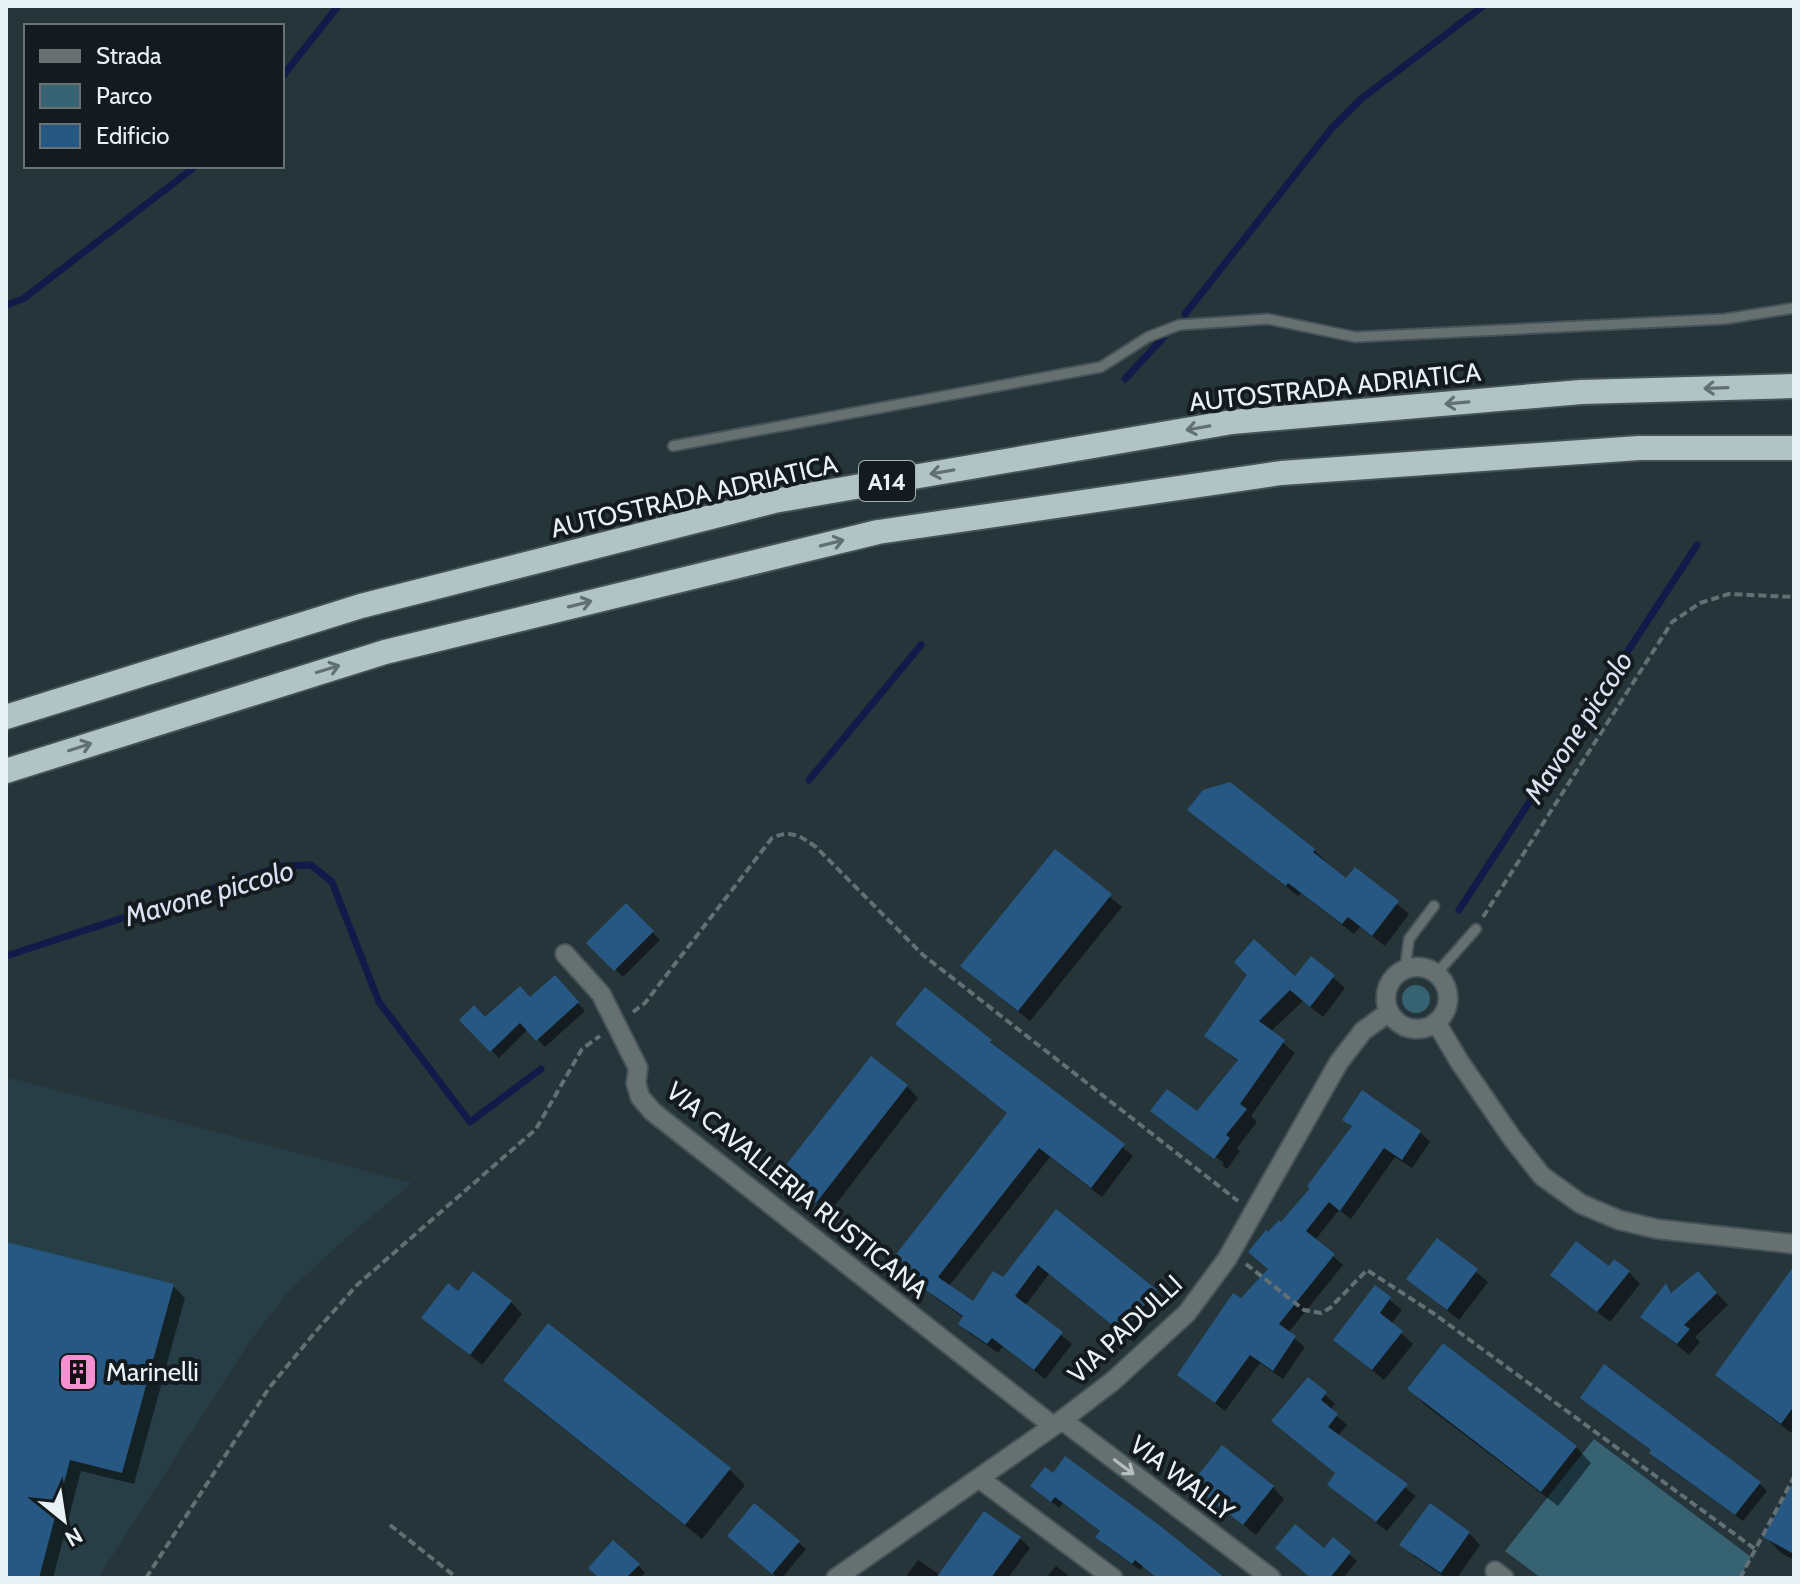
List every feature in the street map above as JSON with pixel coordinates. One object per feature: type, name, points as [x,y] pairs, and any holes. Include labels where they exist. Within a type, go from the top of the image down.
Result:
[{"type":"highway","name":"AUTOSTRADA ADRIATICA","points":[[6,717],[361,606],[774,501],[1232,422],[1581,392],[1794,386]]},
{"type":"highway","name":"A14","points":[[6,771],[385,652],[878,532],[1281,473],[1639,448],[1794,448]]},
{"type":"street","name":"VIA CAVALLERIA RUSTICANA","points":[[565,954],[601,994],[638,1068],[636,1083],[640,1097],[653,1112],[1058,1423]]},
{"type":"street","points":[[1422,967],[1437,973],[1447,988],[1449,998],[1443,1016],[1416,1029],[1405,1027],[1389,1012],[1386,1003],[1393,977],[1405,968],[1422,967]]},
{"type":"street","name":"VIA PADULLI","points":[[845,1576],[1113,1381],[1187,1313],[1227,1259],[1339,1062],[1363,1031],[1389,1012]]},
{"type":"street","points":[[1436,1022],[1467,1074],[1542,1176],[1581,1204],[1619,1220],[1657,1229],[1794,1244]]},
{"type":"street","name":"VIA WALLY","points":[[1058,1423],[1271,1578]]},
{"type":"street","points":[[980,1479],[1113,1578]]},
{"type":"lane","points":[[673,446],[1101,367],[1148,337],[1179,325],[1268,319],[1355,337],[1725,319],[1794,308]]},
{"type":"lane","points":[[1405,968],[1409,939],[1434,906]]},
{"type":"lane","points":[[1437,973],[1476,929]]},
{"type":"path","points":[[1476,929],[1672,622],[1700,603],[1729,594],[1794,597]]},
{"type":"path","points":[[1242,1261],[1304,1310],[1321,1313],[1330,1308],[1367,1270],[1433,1313],[1755,1549]]},
{"type":"path","points":[[1740,1578],[1794,1477]]},
{"type":"path","points":[[390,1525],[457,1578]]},
{"type":"shaded area","points":[[6,1077],[412,1183],[289,1291],[250,1341],[98,1578],[6,1578]]},
{"type":"green space","points":[[1416,985],[1426,989],[1430,999],[1426,1009],[1416,1013],[1406,1009],[1402,999],[1406,989]]},
{"type":"green space","points":[[1594,1439],[1751,1557],[1740,1578],[1541,1578],[1505,1551]]},
{"type":"building","points":[[1230,782],[1315,849],[1313,852],[1346,878],[1355,867],[1399,901],[1372,936],[1348,917],[1342,924],[1288,883],[1286,886],[1187,810],[1203,790]]},
{"type":"building","points":[[1055,849],[1112,894],[1018,1011],[960,966]]},
{"type":"building","points":[[626,903],[654,931],[614,971],[586,943]]},
{"type":"building","points":[[1254,939],[1295,976],[1311,956],[1335,975],[1310,1007],[1290,990],[1259,1021],[1285,1040],[1240,1104],[1247,1109],[1226,1135],[1230,1138],[1214,1159],[1150,1111],[1167,1089],[1197,1111],[1238,1060],[1204,1036],[1247,975],[1234,962]]},
{"type":"building","points":[[555,975],[579,1002],[536,1041],[520,1023],[490,1052],[459,1020],[474,1005],[485,1017],[520,986],[530,997]]},
{"type":"building","points":[[925,987],[992,1040],[990,1042],[1125,1144],[1091,1188],[1039,1148],[938,1277],[973,1301],[993,1271],[1003,1277],[1056,1209],[1157,1290],[1122,1333],[1038,1265],[1015,1296],[1063,1332],[1034,1370],[992,1338],[987,1344],[958,1324],[963,1316],[920,1286],[923,1281],[893,1258],[1007,1113],[895,1024]]},
{"type":"building","points":[[871,1056],[908,1085],[816,1203],[779,1174]]},
{"type":"building","points":[[1362,1090],[1421,1131],[1402,1160],[1384,1148],[1340,1211],[1329,1202],[1306,1231],[1335,1254],[1279,1324],[1296,1336],[1273,1371],[1250,1355],[1215,1403],[1177,1375],[1233,1293],[1241,1298],[1268,1269],[1248,1252],[1266,1230],[1268,1232],[1279,1220],[1281,1222],[1310,1188],[1307,1186],[1352,1126],[1342,1120]]},
{"type":"building","points":[[1437,1238],[1478,1269],[1447,1310],[1406,1279]]},
{"type":"building","points":[[1576,1241],[1609,1266],[1614,1259],[1630,1271],[1597,1312],[1550,1275]]},
{"type":"building","name":"Marinelli","points":[[6,1242],[174,1284],[122,1473],[70,1460],[39,1578],[6,1578]]},
{"type":"building","points":[[1794,1266],[1794,1406],[1781,1424],[1715,1375]]},
{"type":"building","points":[[473,1271],[512,1301],[470,1355],[421,1318],[448,1283],[458,1291]]},
{"type":"building","points":[[1698,1271],[1717,1293],[1684,1325],[1690,1329],[1677,1344],[1640,1317],[1666,1283],[1671,1293]]},
{"type":"building","points":[[1375,1285],[1391,1297],[1380,1313],[1403,1331],[1372,1370],[1333,1340]]},
{"type":"building","points":[[548,1323],[731,1468],[685,1525],[503,1380]]},
{"type":"building","points":[[1443,1343],[1577,1446],[1541,1492],[1407,1389]]},
{"type":"building","points":[[1604,1364],[1761,1482],[1735,1515],[1580,1398]]},
{"type":"building","points":[[1308,1377],[1327,1392],[1321,1400],[1338,1414],[1328,1427],[1408,1484],[1376,1522],[1327,1485],[1335,1473],[1271,1421]]},
{"type":"building","points":[[1222,1445],[1274,1486],[1243,1525],[1191,1484]]},
{"type":"building","points":[[1065,1456],[1225,1578],[1157,1578],[1135,1560],[1132,1564],[1095,1537],[1100,1531],[1055,1497],[1051,1502],[1030,1486],[1045,1467],[1053,1473]]},
{"type":"building","points":[[1794,1481],[1794,1554],[1763,1537]]},
{"type":"building","points":[[754,1503],[800,1541],[772,1574],[727,1536]]},
{"type":"building","points":[[1430,1503],[1470,1532],[1441,1573],[1399,1545]]},
{"type":"building","points":[[984,1511],[1021,1537],[991,1578],[936,1578]]},
{"type":"building","points":[[1295,1524],[1324,1548],[1333,1537],[1351,1552],[1330,1578],[1311,1578],[1275,1548]]},
{"type":"building","points":[[613,1540],[640,1564],[626,1578],[599,1578],[588,1568]]},
{"type":"waterway","name":"Mavone piccolo","points":[[284,74],[338,6]]},
{"type":"waterway","name":"Mavone piccolo","points":[[1185,314],[1331,129],[1361,99],[1483,6]]},
{"type":"waterway","name":"Mavone piccolo","points":[[6,305],[23,299],[193,168]]},
{"type":"waterway","name":"Mavone piccolo","points":[[1125,379],[1163,338]]},
{"type":"waterway","name":"Mavone piccolo","points":[[1459,910],[1697,545]]},
{"type":"waterway","name":"Mavone piccolo","points":[[809,780],[921,645]]},
{"type":"waterway","name":"Mavone piccolo","points":[[6,956],[282,866],[311,865],[332,882],[379,1002],[470,1122],[541,1069]]},
{"type":"place","name":"Marinelli","points":[[78,1372]]}]
